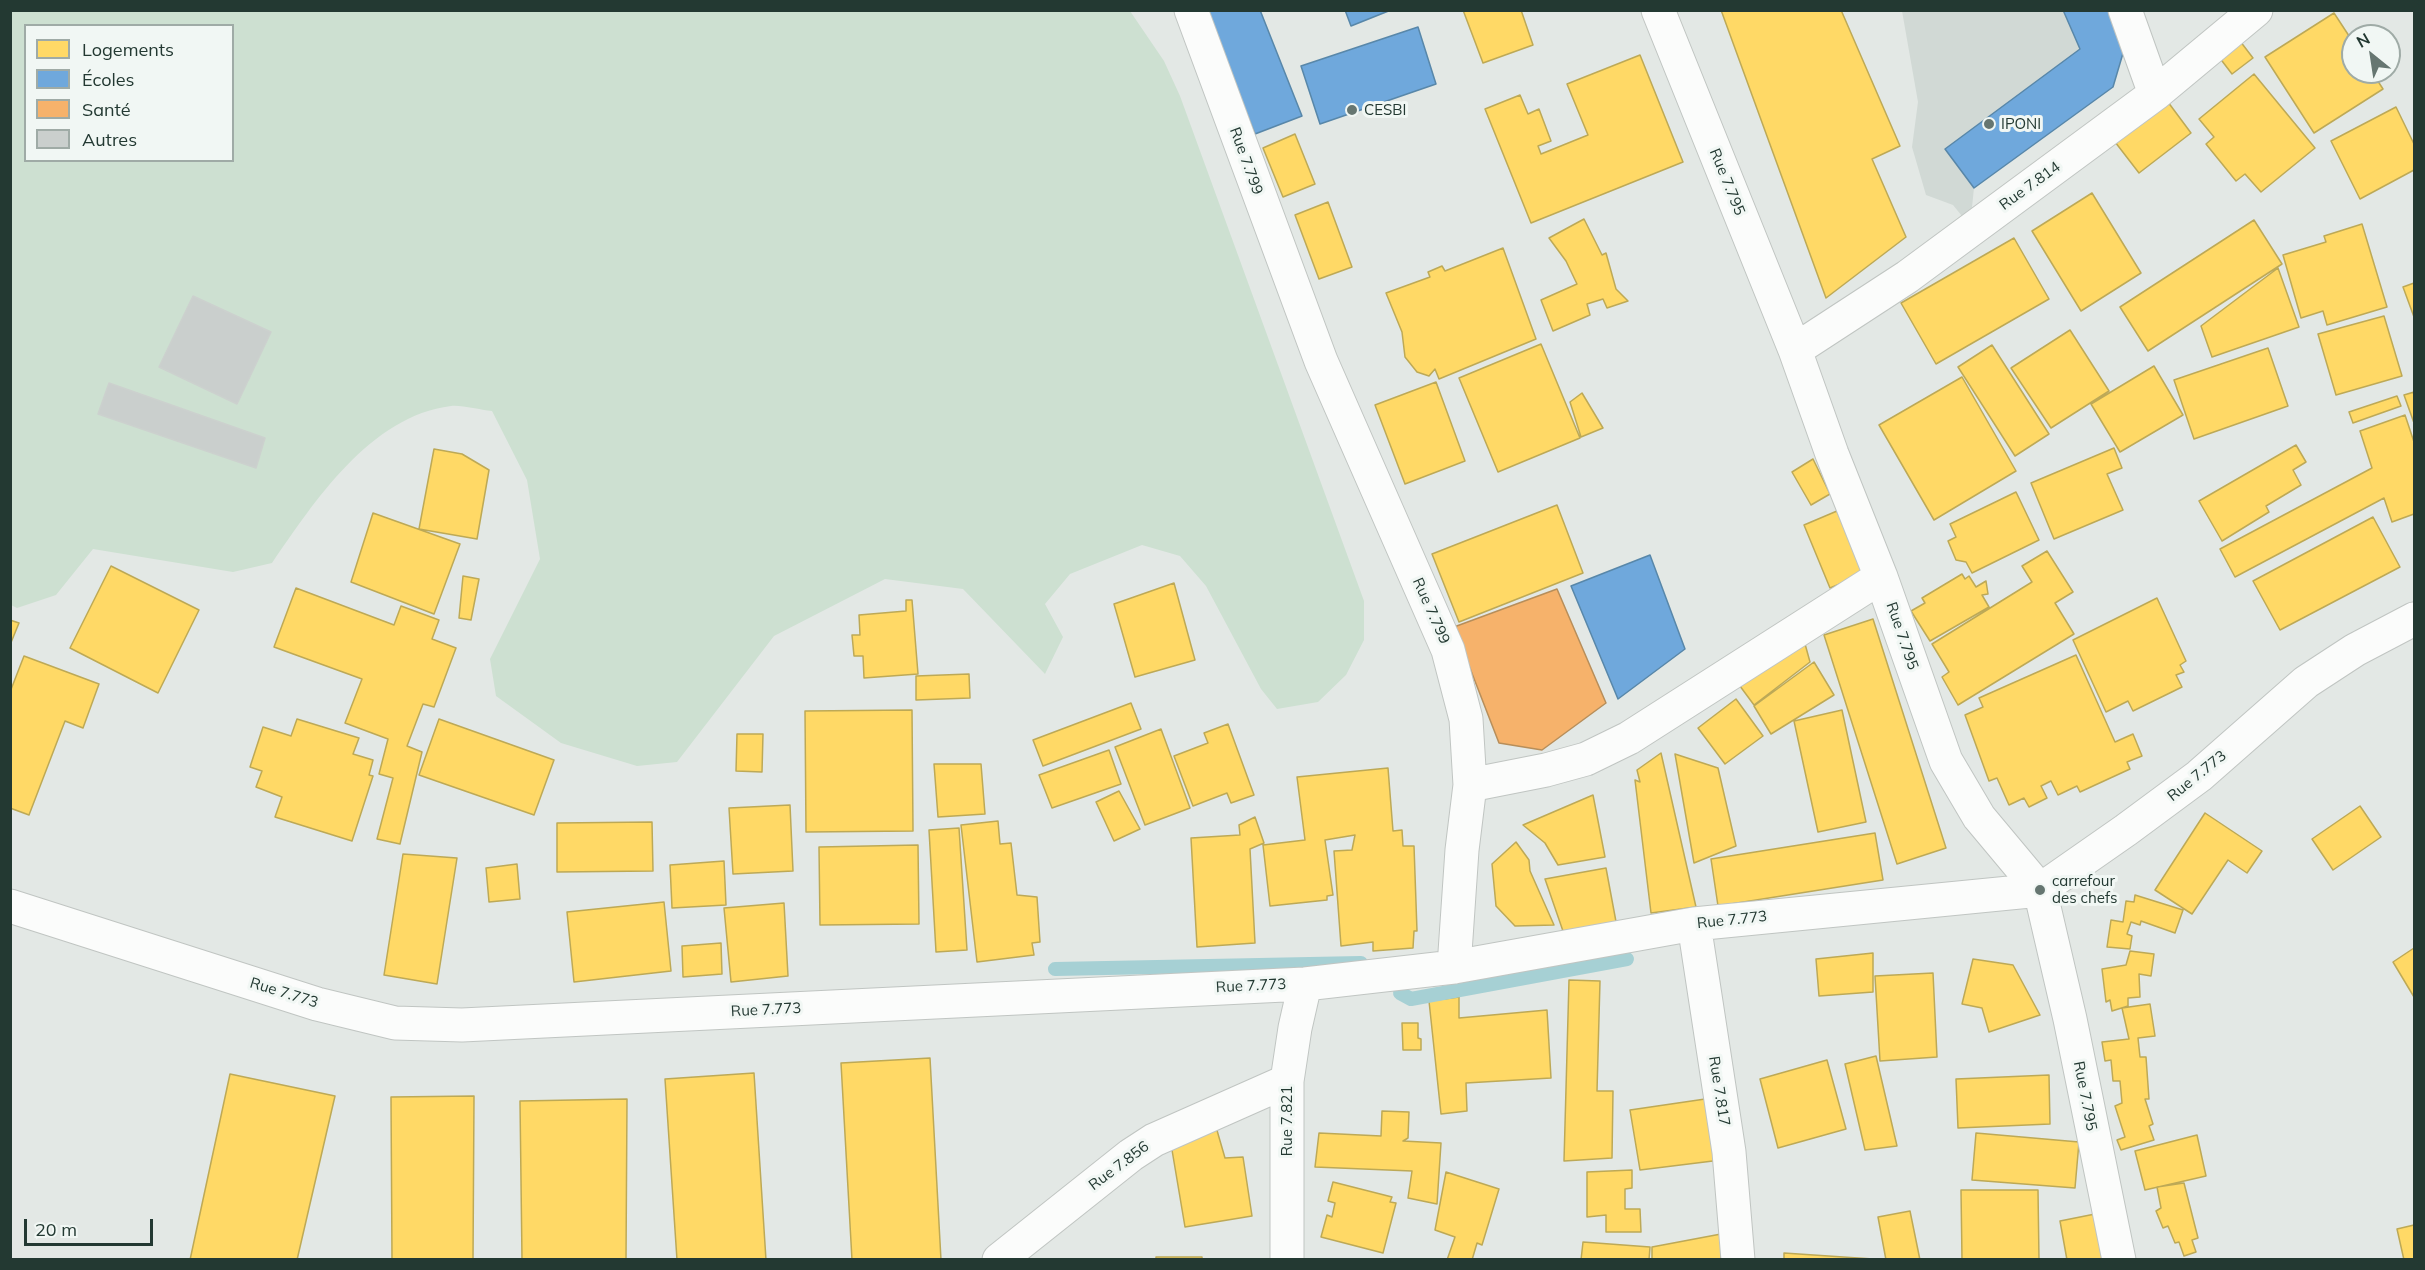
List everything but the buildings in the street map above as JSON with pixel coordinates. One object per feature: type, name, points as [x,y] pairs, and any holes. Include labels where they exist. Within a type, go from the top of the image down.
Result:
[{"type":"street","name":"Rue 7.799","points":[[1191,10],[1321,361],[1448,650],[1466,719],[1470,785],[1462,850],[1454,968]]},
{"type":"street","name":"Rue 7.795","points":[[1658,10],[1795,350],[1832,454],[1881,577],[1946,761],[1978,817],[2040,890],[2070,1019],[2119,1260]]},
{"type":"street","points":[[2125,10],[2155,94]]},
{"type":"street","name":"Rue 7.814","points":[[1795,350],[1907,277],[2155,94],[2256,10]]},
{"type":"street","points":[[1470,785],[1546,770],[1586,759],[1629,738],[1881,577]]},
{"type":"street","name":"Rue 7.773","points":[[10,906],[317,1004],[395,1023],[462,1025],[1305,984],[1454,968],[1694,924],[2040,890],[2199,776],[2306,682],[2355,650],[2415,620]]},
{"type":"street","name":"Rue 7.817","points":[[1694,924],[1729,1152],[1738,1260]]},
{"type":"street","name":"Rue 7.821","points":[[1287,1260],[1287,1081],[1295,1028],[1305,984]]},
{"type":"street","name":"Rue 7.856","points":[[999,1260],[1131,1155],[1154,1140],[1287,1081]]},
{"type":"shaded area","name":"IPONI","points":[[1902,11],[2120,11],[2129,33],[2113,87],[1974,188],[1970,226],[1953,205],[1926,195],[1912,147],[1918,102]]},
{"type":"green space","points":[[10,11],[1130,11],[1164,61],[1180,96],[1364,601],[1364,640],[1346,675],[1318,702],[1277,709],[1261,689],[1206,586],[1180,556],[1142,545],[1070,574],[1045,604],[1063,637],[1045,674],[963,589],[885,579],[774,636],[677,762],[637,766],[561,743],[496,696],[490,659],[540,559],[527,480],[492,411],[456,406],[422,413],[395,426],[370,444],[326,489],[272,563],[233,572],[93,549],[56,595],[17,608],[11,605]]},
{"type":"waterway","points":[[1400,993],[1411,999],[1627,959]]},
{"type":"waterway","points":[[1055,969],[1361,963]]},
{"type":"place","name":"CESBI","points":[[1352,110]]},
{"type":"place","name":"IPONI","points":[[1989,124]]},
{"type":"place","name":"carrefour des chefs","points":[[2040,890]]}]
